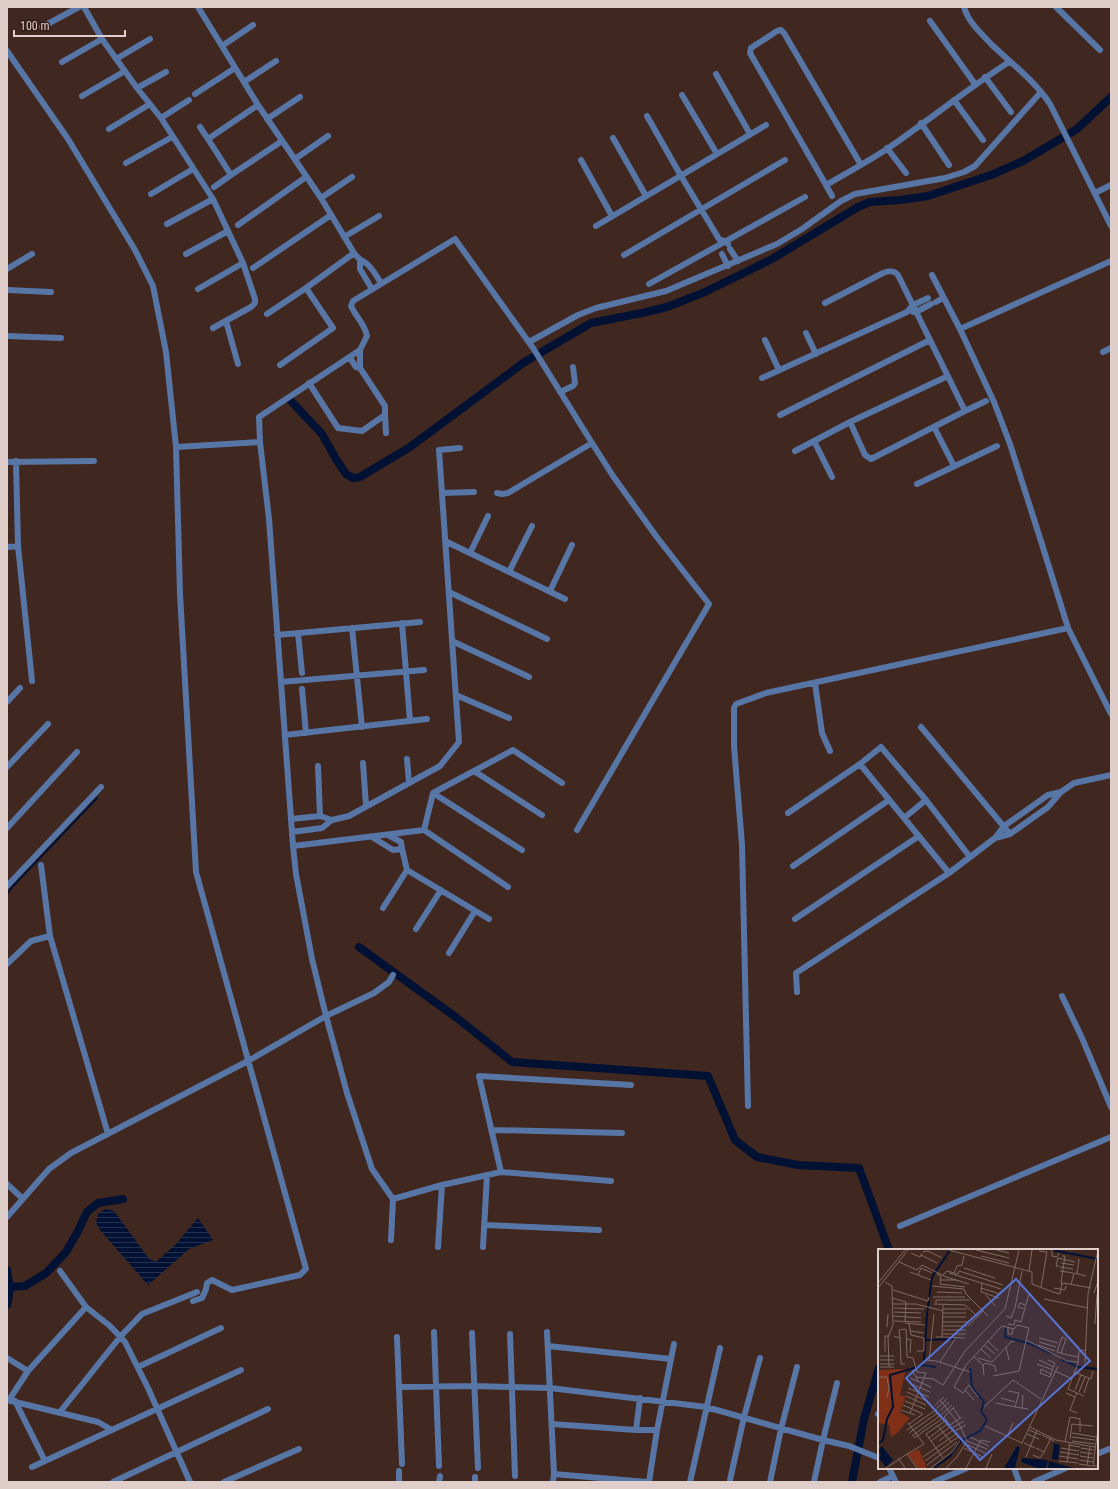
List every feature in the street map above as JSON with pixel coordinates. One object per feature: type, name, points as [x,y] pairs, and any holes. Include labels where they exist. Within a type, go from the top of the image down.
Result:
[{"type":"street","points":[[42,27],[79,7]]},
{"type":"street","points":[[84,7],[102,39],[160,118],[213,200],[243,263],[255,303],[251,307],[213,328]]},
{"type":"street","points":[[198,7],[267,119],[321,198],[354,254],[360,261],[366,263],[381,283]]},
{"type":"street","points":[[964,7],[968,18],[972,23],[1009,62],[1041,92],[1050,104],[1111,226]]},
{"type":"street","points":[[1056,7],[1100,50]]},
{"type":"street","points":[[930,21],[975,84]]},
{"type":"street","points":[[222,46],[253,25]]},
{"type":"street","points":[[832,196],[750,53],[751,48],[777,31],[781,30],[784,33],[861,165]]},
{"type":"street","points":[[62,62],[102,39]]},
{"type":"street","points":[[116,59],[150,39]]},
{"type":"street","points":[[7,51],[68,138],[135,250],[153,286],[166,352],[176,447],[180,598],[196,867],[216,946],[306,1269],[300,1275],[232,1290],[212,1280],[208,1283],[202,1298],[193,1301]]},
{"type":"street","points":[[244,82],[276,61]]},
{"type":"street","points":[[826,185],[887,148],[975,84],[1009,62]]},
{"type":"street","points":[[195,94],[235,68]]},
{"type":"street","points":[[82,96],[125,71]]},
{"type":"street","points":[[137,88],[166,72]]},
{"type":"street","points":[[716,74],[750,134]]},
{"type":"street","points":[[986,77],[1011,112]]},
{"type":"street","points":[[529,342],[578,315],[596,308],[666,292],[777,244],[802,229],[841,201],[855,194],[911,185],[945,178],[964,172],[975,166],[1041,92]]},
{"type":"street","points":[[682,95],[717,154]]},
{"type":"street","points":[[267,119],[300,97]]},
{"type":"street","points":[[160,118],[189,100]]},
{"type":"street","points":[[954,100],[984,140]]},
{"type":"street","points":[[109,129],[150,104]]},
{"type":"street","points":[[208,139],[258,105]]},
{"type":"street","points":[[648,116],[681,176],[719,239],[728,245],[738,261]]},
{"type":"street","points":[[921,123],[949,165]]},
{"type":"street","points":[[596,226],[766,125]]},
{"type":"street","points":[[200,127],[232,175]]},
{"type":"street","points":[[295,158],[328,136]]},
{"type":"street","points":[[126,163],[172,137]]},
{"type":"street","points":[[613,138],[646,196]]},
{"type":"street","points":[[214,187],[282,141]]},
{"type":"street","points":[[887,148],[906,173]]},
{"type":"street","points":[[580,160],[612,216]]},
{"type":"street","points":[[624,255],[785,160]]},
{"type":"street","points":[[151,194],[193,168]]},
{"type":"street","points":[[238,225],[306,177]]},
{"type":"street","points":[[321,198],[352,177]]},
{"type":"street","points":[[1095,193],[1111,185]]},
{"type":"street","points":[[649,284],[719,250],[806,197]]},
{"type":"street","points":[[167,224],[213,200]]},
{"type":"street","points":[[253,268],[331,215]]},
{"type":"street","points":[[344,237],[379,216]]},
{"type":"street","points":[[186,254],[228,231]]},
{"type":"street","points":[[391,1240],[393,1198],[372,1169],[348,1093],[326,1016],[312,959],[302,906],[293,846],[269,519],[260,442],[259,417],[360,350],[368,336],[366,328],[351,306],[353,301],[455,239],[529,342],[592,443],[656,536],[708,604],[576,830]]},
{"type":"street","points":[[719,239],[719,250],[728,266]]},
{"type":"street","points":[[7,269],[32,254]]},
{"type":"street","points":[[267,314],[354,254]]},
{"type":"street","points":[[360,261],[360,269],[372,289]]},
{"type":"street","points":[[960,329],[1111,261]]},
{"type":"street","points":[[198,289],[243,263]]},
{"type":"street","points":[[825,303],[877,276],[890,271],[896,273],[965,411]]},
{"type":"street","points":[[932,275],[960,329],[994,402],[1040,538],[1068,628],[1111,714]]},
{"type":"street","points":[[280,365],[333,328],[306,288]]},
{"type":"street","points":[[7,290],[51,292]]},
{"type":"street","points":[[907,312],[916,312],[940,292]]},
{"type":"street","points":[[762,378],[907,312],[913,305],[943,298]]},
{"type":"street","points":[[226,321],[238,364]]},
{"type":"street","points":[[806,333],[816,354]]},
{"type":"street","points":[[7,336],[61,338]]},
{"type":"street","points":[[765,340],[779,370]]},
{"type":"street","points":[[780,415],[930,340]]},
{"type":"street","points":[[1103,352],[1111,348]]},
{"type":"street","points":[[360,350],[360,368]]},
{"type":"street","points":[[350,358],[356,367],[360,368],[385,406],[386,433]]},
{"type":"street","points":[[560,392],[573,386],[575,383],[573,367]]},
{"type":"street","points":[[795,451],[850,422],[948,376]]},
{"type":"street","points":[[309,383],[338,428],[362,432],[386,415]]},
{"type":"street","points":[[850,422],[865,455],[871,459],[986,401]]},
{"type":"street","points":[[934,427],[954,466]]},
{"type":"street","points":[[814,441],[832,477]]},
{"type":"street","points":[[176,447],[260,442]]},
{"type":"street","points":[[497,493],[508,493],[592,443]]},
{"type":"street","points":[[917,484],[997,446]]},
{"type":"street","points":[[292,832],[322,828],[332,820],[349,816],[440,766],[459,742],[439,450],[460,448]]},
{"type":"street","points":[[16,461],[18,546],[32,681]]},
{"type":"street","points":[[7,462],[94,461]]},
{"type":"street","points":[[442,494],[474,492]]},
{"type":"street","points":[[470,553],[488,516]]},
{"type":"street","points":[[509,572],[532,526]]},
{"type":"street","points":[[445,541],[565,598]]},
{"type":"street","points":[[550,592],[572,545]]},
{"type":"street","points":[[7,547],[18,546]]},
{"type":"street","points":[[449,592],[547,639]]},
{"type":"street","points":[[277,635],[420,622]]},
{"type":"street","points":[[402,623],[410,721]]},
{"type":"street","points":[[352,628],[362,726]]},
{"type":"street","points":[[748,1106],[742,844],[734,746],[734,708],[736,704],[766,693],[1068,628]]},
{"type":"street","points":[[298,633],[302,673]]},
{"type":"street","points":[[452,641],[529,677]]},
{"type":"street","points":[[281,682],[424,670]]},
{"type":"street","points":[[815,683],[822,733],[830,751]]},
{"type":"street","points":[[7,702],[20,688]]},
{"type":"street","points":[[302,689],[306,733]]},
{"type":"street","points":[[456,695],[509,718]]},
{"type":"street","points":[[285,735],[427,719]]},
{"type":"street","points":[[7,767],[48,724]]},
{"type":"street","points":[[921,727],[1010,834]]},
{"type":"street","points":[[788,813],[860,764],[881,747],[926,800],[970,857]]},
{"type":"street","points":[[424,830],[433,793],[513,750],[562,783]]},
{"type":"street","points":[[7,828],[77,752]]},
{"type":"street","points":[[407,759],[409,783]]},
{"type":"street","points":[[363,763],[366,806]]},
{"type":"street","points":[[860,764],[949,873]]},
{"type":"street","points":[[318,766],[320,816]]},
{"type":"street","points":[[474,771],[542,815]]},
{"type":"street","points":[[995,838],[1010,834],[1048,807],[1061,792],[1074,783],[1111,775]]},
{"type":"street","points":[[7,886],[101,787]]},
{"type":"street","points":[[797,992],[796,973],[949,873],[995,838],[1004,826],[1048,795],[1061,792]]},
{"type":"street","points":[[433,793],[522,850]]},
{"type":"street","points":[[793,866],[889,800]]},
{"type":"street","points":[[904,818],[926,800]]},
{"type":"street","points":[[291,819],[320,816],[332,820]]},
{"type":"street","points":[[293,846],[424,830],[508,887]]},
{"type":"street","points":[[388,835],[401,842],[407,870],[489,919]]},
{"type":"street","points":[[794,919],[919,836]]},
{"type":"street","points":[[372,837],[393,850],[402,849]]},
{"type":"street","points":[[41,865],[50,936],[108,1134]]},
{"type":"street","points":[[383,908],[407,870]]},
{"type":"street","points":[[416,929],[440,890]]},
{"type":"street","points":[[449,952],[475,911]]},
{"type":"street","points":[[7,964],[31,942],[50,936]]},
{"type":"street","points":[[7,1217],[49,1170],[71,1153],[248,1060],[326,1016],[374,993],[389,982],[393,975]]},
{"type":"street","points":[[1062,996],[1111,1107]]},
{"type":"street","points":[[502,1172],[480,1076],[631,1085]]},
{"type":"street","points":[[493,1130],[622,1133]]},
{"type":"street","points":[[900,1226],[1111,1137]]},
{"type":"street","points":[[393,1198],[442,1185],[502,1172],[611,1181]]},
{"type":"street","points":[[484,1247],[487,1175]]},
{"type":"street","points":[[7,1184],[22,1200]]},
{"type":"street","points":[[438,1247],[442,1185]]},
{"type":"street","points":[[485,1225],[599,1230]]},
{"type":"street","points":[[60,1271],[86,1307],[110,1326],[125,1342],[158,1409],[190,1482]]},
{"type":"street","points":[[60,1412],[120,1337],[142,1314],[197,1292]]},
{"type":"street","points":[[10,1400],[28,1371],[86,1307]]},
{"type":"street","points":[[138,1368],[221,1328]]},
{"type":"street","points":[[434,1332],[439,1466]]},
{"type":"street","points":[[547,1332],[552,1424],[553,1482]]},
{"type":"street","points":[[472,1333],[478,1468]]},
{"type":"street","points":[[510,1334],[514,1476]]},
{"type":"street","points":[[397,1337],[402,1464]]},
{"type":"street","points":[[554,1474],[648,1482],[674,1344]]},
{"type":"street","points":[[548,1346],[671,1359]]},
{"type":"street","points":[[690,1482],[720,1348]]},
{"type":"street","points":[[7,1358],[28,1371]]},
{"type":"street","points":[[730,1480],[744,1417],[760,1358]]},
{"type":"street","points":[[770,1482],[781,1429],[798,1366]]},
{"type":"street","points":[[32,1467],[241,1370]]},
{"type":"street","points":[[814,1482],[837,1384]]},
{"type":"street","points":[[399,1387],[474,1386],[550,1388],[706,1407],[781,1429],[849,1446],[878,1458]]},
{"type":"street","points":[[636,1430],[640,1398]]},
{"type":"street","points":[[10,1400],[98,1422],[112,1430]]},
{"type":"street","points":[[10,1400],[45,1461]]},
{"type":"street","points":[[113,1482],[268,1409]]},
{"type":"street","points":[[552,1424],[657,1430]]},
{"type":"street","points":[[224,1482],[299,1449]]},
{"type":"street","points":[[1098,1454],[1109,1449]]},
{"type":"street","points":[[880,1482],[894,1479],[889,1469]]},
{"type":"street","points":[[934,1482],[965,1469]]},
{"type":"street","points":[[1014,1469],[1019,1482]]},
{"type":"street","points":[[1034,1482],[1064,1469]]},
{"type":"street","points":[[399,1471],[399,1482]]},
{"type":"water","points":[[105,1209],[114,1211],[149,1259],[156,1262],[176,1244],[198,1218],[213,1240],[189,1249],[148,1285],[100,1230],[96,1223],[98,1214]]},
{"type":"waterway","points":[[291,401],[322,434],[346,474],[353,478],[360,477],[410,447],[523,363],[591,323],[667,307],[705,292],[772,259],[858,207],[870,202],[928,196],[991,175],[1023,161],[1077,129],[1111,97]]},
{"type":"waterway","points":[[7,894],[97,798]]},
{"type":"waterway","points":[[359,947],[457,1018],[512,1062],[708,1076],[735,1140],[757,1157],[798,1165],[859,1168],[889,1249]]},
{"type":"waterway","points":[[10,1287],[25,1286],[46,1273],[66,1252],[87,1212],[98,1203],[123,1199]]},
{"type":"waterway","points":[[7,1270],[9,1283],[7,1305]]},
{"type":"waterway","points":[[852,1482],[864,1419],[878,1371]]}]
